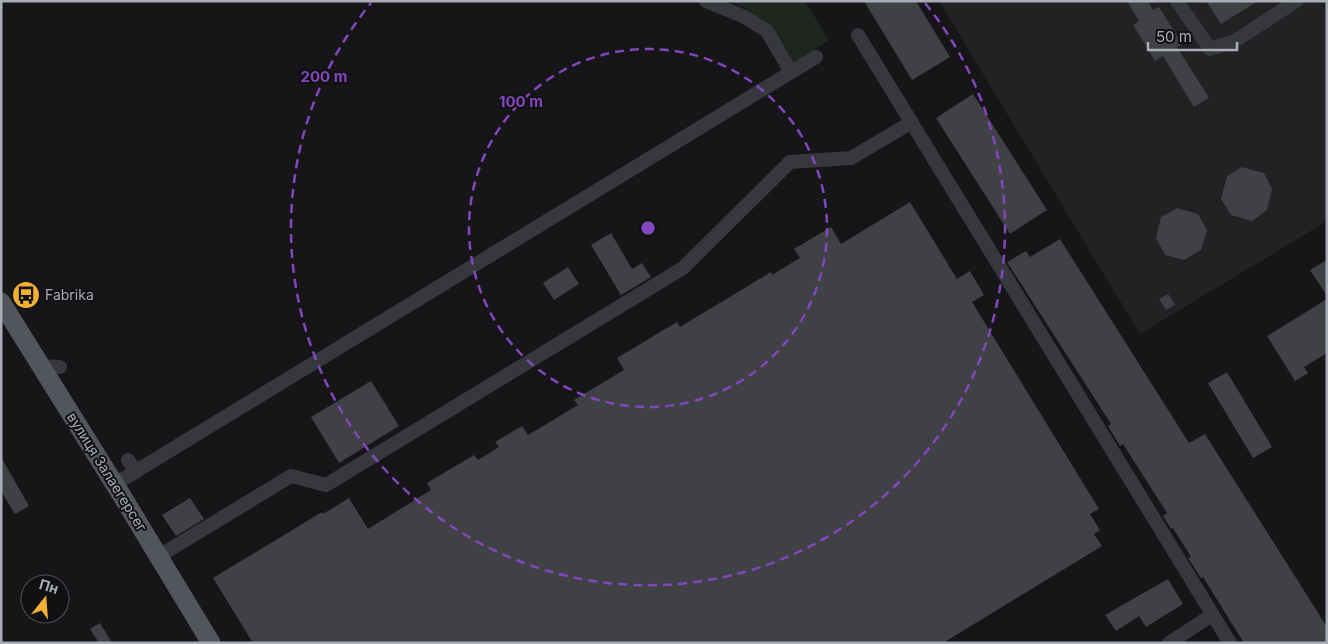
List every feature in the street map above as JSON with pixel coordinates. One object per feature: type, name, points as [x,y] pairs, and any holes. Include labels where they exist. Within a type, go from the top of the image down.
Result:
[{"type":"main road","name":"вулиця Залаегерсег","points":[[1,302],[115,484],[211,643]]},
{"type":"lane","points":[[706,1],[745,17],[767,31],[792,72]]},
{"type":"lane","points":[[1177,1],[1210,49],[1235,41],[1296,1]]},
{"type":"lane","points":[[858,35],[1230,643]]},
{"type":"lane","points":[[115,484],[132,466],[816,57]]},
{"type":"lane","points":[[159,556],[291,476],[326,485],[683,268],[790,162],[851,158],[912,122]]},
{"type":"lane","points":[[41,366],[60,367]]},
{"type":"lane","points":[[1169,643],[1212,615]]},
{"type":"shaded area","points":[[728,1],[805,1],[829,40],[793,64],[771,27],[747,9]]},
{"type":"shaded area","points":[[939,1],[1327,1],[1327,221],[1140,334]]},
{"type":"building","points":[[864,1],[916,1],[950,57],[912,80]]},
{"type":"building","points":[[1127,1],[1148,1],[1153,10],[1159,7],[1182,44],[1177,47],[1209,98],[1194,107],[1163,56],[1155,61],[1133,25],[1139,21]]},
{"type":"building","points":[[1206,1],[1258,1],[1221,24]]},
{"type":"building","points":[[973,94],[1047,210],[1010,234],[936,118]]},
{"type":"building","points":[[1242,167],[1264,173],[1272,189],[1267,210],[1252,221],[1231,215],[1221,199],[1227,176]]},
{"type":"building","points":[[910,202],[957,279],[970,271],[984,295],[972,302],[1099,509],[1090,514],[1100,530],[1094,534],[1102,546],[943,643],[253,643],[213,578],[322,512],[323,514],[349,498],[368,529],[431,490],[427,483],[474,455],[478,460],[499,447],[495,442],[522,426],[528,435],[578,405],[574,400],[624,370],[617,358],[677,322],[680,327],[771,272],[772,275],[800,258],[794,249],[831,227],[841,244]]},
{"type":"building","points":[[1177,208],[1198,214],[1207,230],[1201,250],[1184,260],[1165,255],[1156,238],[1161,217]]},
{"type":"building","points":[[611,233],[632,269],[642,263],[651,277],[621,295],[591,245]]},
{"type":"building","points":[[1060,239],[1189,443],[1205,434],[1327,627],[1327,643],[1244,643],[1203,577],[1201,578],[1188,558],[1191,557],[1163,516],[1167,513],[1123,444],[1120,446],[1108,426],[1111,424],[1007,262],[1026,251],[1030,257]]},
{"type":"building","points":[[1327,260],[1327,296],[1310,270]]},
{"type":"building","points":[[568,267],[579,284],[554,300],[543,283]]},
{"type":"building","points":[[1168,294],[1175,305],[1166,310],[1159,299]]},
{"type":"building","points":[[1327,299],[1327,353],[1304,367],[1308,373],[1295,381],[1267,336]]},
{"type":"building","points":[[1227,372],[1272,447],[1253,458],[1208,383]]},
{"type":"building","points":[[371,381],[399,426],[339,463],[311,417]]},
{"type":"building","points":[[1,457],[29,506],[15,514],[1,491]]},
{"type":"building","points":[[190,498],[204,519],[176,536],[162,515]]},
{"type":"building","points":[[1168,579],[1183,604],[1146,627],[1139,616],[1116,631],[1105,615]]},
{"type":"building","points":[[100,623],[112,643],[99,643],[90,629]]},
{"type":"place","name":"Fabrika","points":[[26,295]]}]
